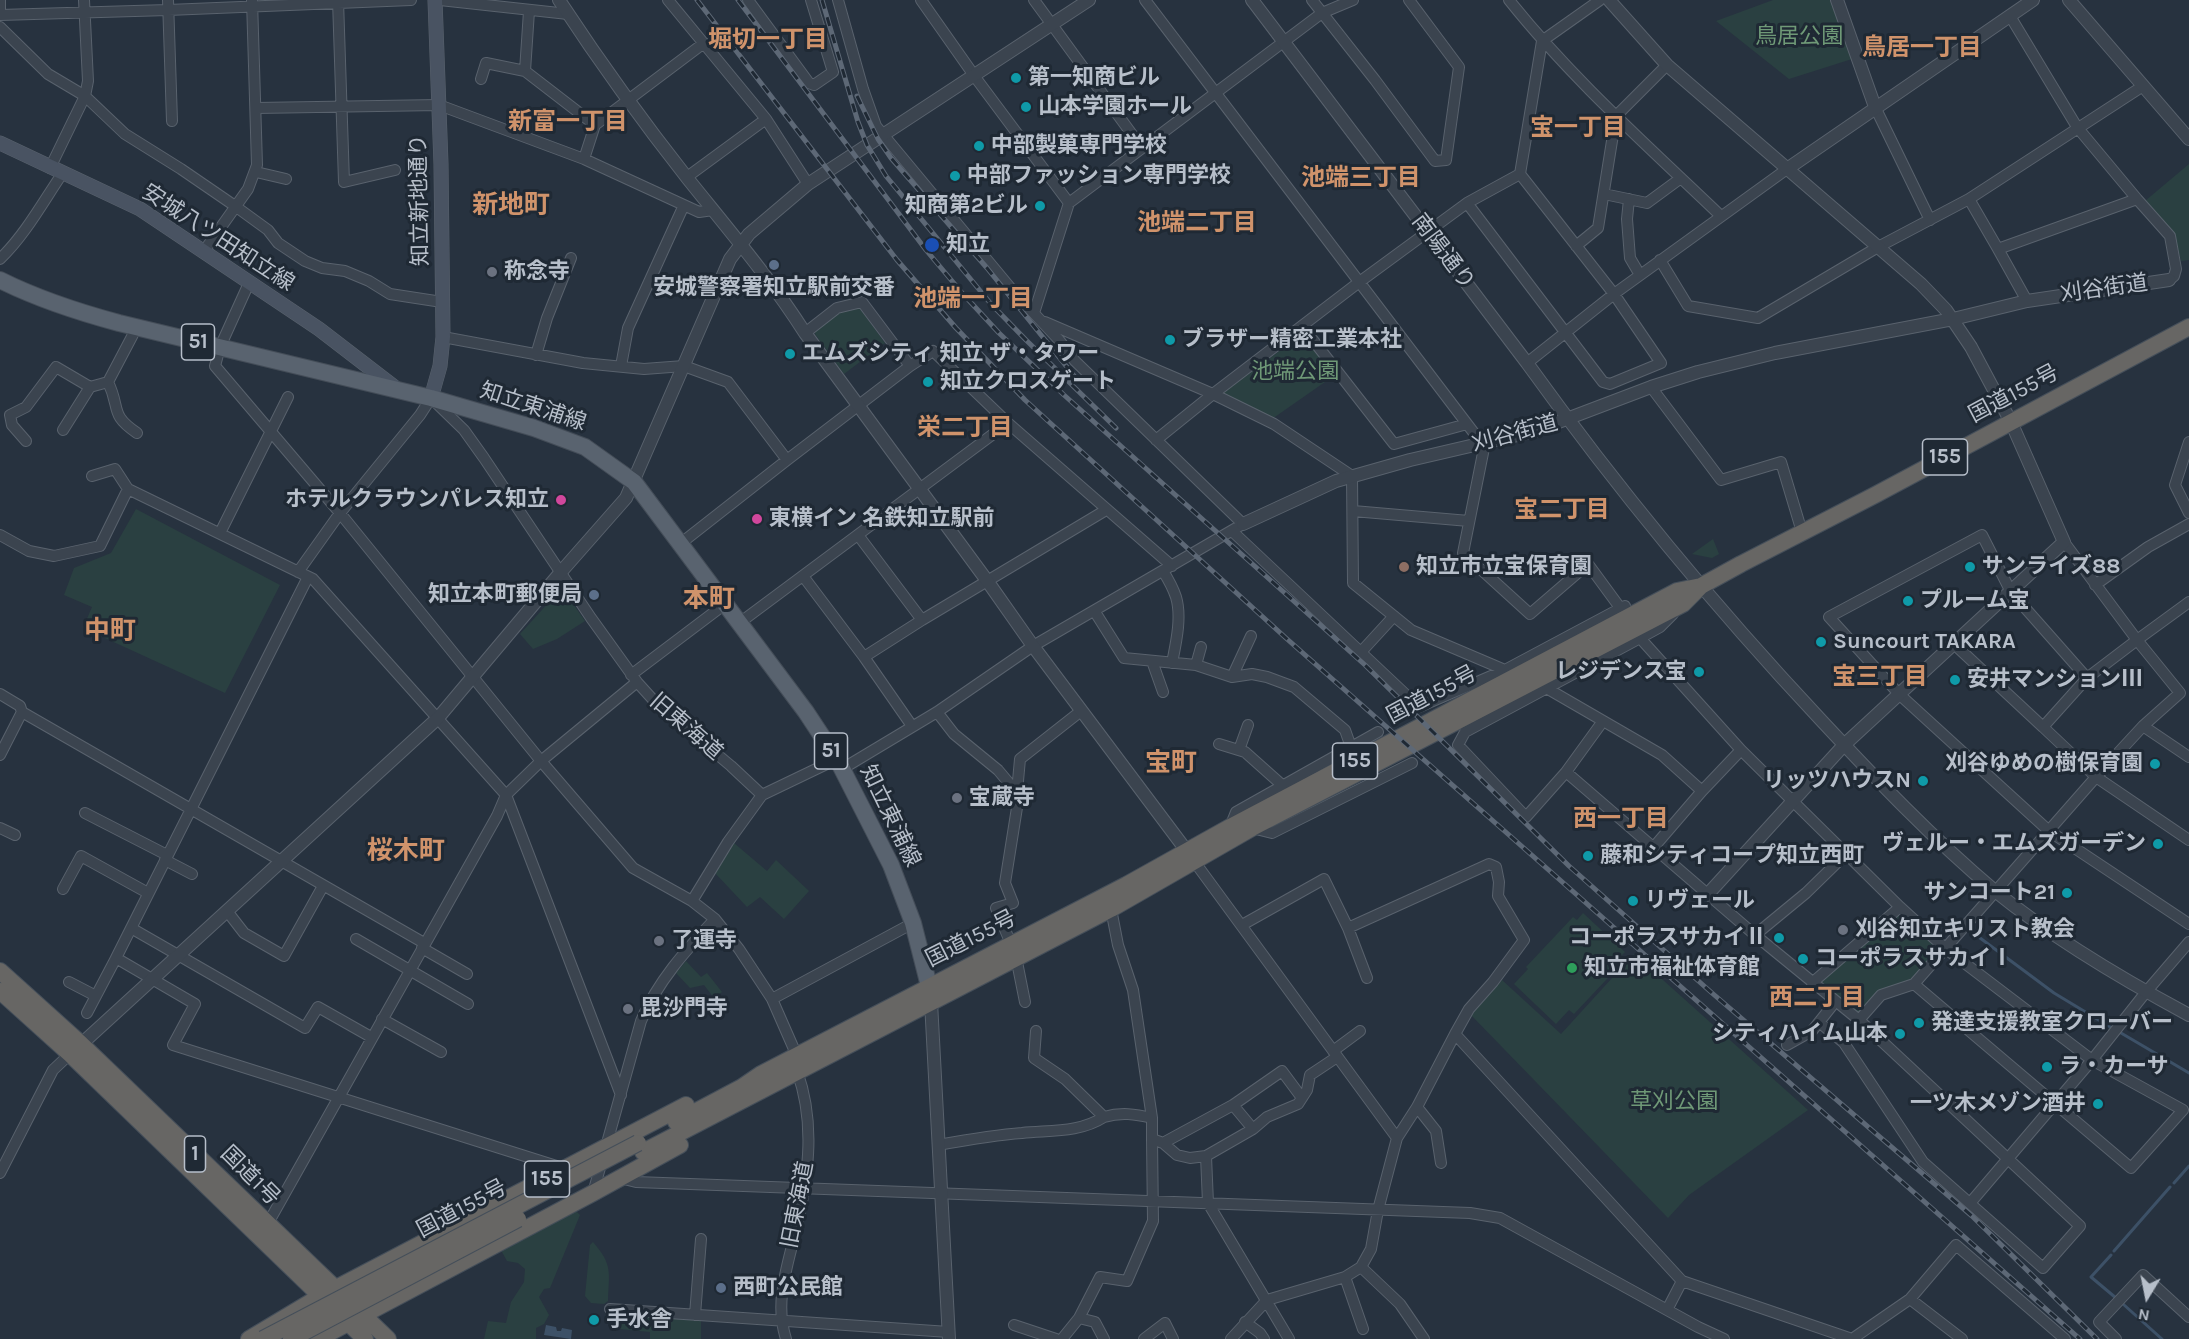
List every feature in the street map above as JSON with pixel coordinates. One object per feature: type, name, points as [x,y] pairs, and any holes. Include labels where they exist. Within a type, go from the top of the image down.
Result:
[{"type":"highway","name":"国道155号","points":[[1014,950],[1111,909],[1230,827],[1677,591],[1701,586],[2189,327]]},
{"type":"highway","name":"国道155号","points":[[291,1339],[640,1147],[742,1087],[766,1080],[1014,950],[1126,885],[1252,828],[1683,604],[1701,586]]},
{"type":"highway","name":"国道1号","points":[[0,971],[76,1049],[327,1293],[355,1318],[388,1339]]},
{"type":"highway","name":"国道1号","points":[[0,991],[76,1049],[267,1225],[327,1293]]},
{"type":"highway","name":"155","points":[[249,1339],[327,1293],[723,1085],[766,1080]]},
{"type":"highway","name":"155","points":[[318,1339],[741,1112],[766,1080]]},
{"type":"highway","name":"国道155号","points":[[263,1339],[640,1147]]},
{"type":"highway","name":"国道1号","points":[[355,1318],[365,1339]]},
{"type":"main road","name":"知立新地通り","points":[[431,398],[440,366],[443,338],[440,105],[435,0]]},
{"type":"main road","name":"安城八ツ田知立線","points":[[0,143],[140,209],[323,332],[400,391]]},
{"type":"main road","name":"知立東浦線","points":[[0,280],[21,291],[72,310],[431,398],[534,428],[585,447],[634,482],[806,712],[840,764],[891,865],[913,923],[930,994]]},
{"type":"street","points":[[0,0],[0,15],[84,12],[168,5],[411,0]]},
{"type":"street","points":[[0,259],[23,231],[56,171],[85,96],[88,81],[84,0]]},
{"type":"street","points":[[440,0],[568,14]]},
{"type":"street","points":[[559,0],[629,100],[777,291],[805,333],[1033,646],[1191,856],[1397,1138]]},
{"type":"street","points":[[668,0],[766,119],[808,184]]},
{"type":"street","points":[[748,0],[809,82],[814,85],[833,72],[811,0]]},
{"type":"street","points":[[838,0],[876,126],[1013,291],[1075,361],[1156,440],[1237,528],[1419,707],[1505,670],[1623,607],[1588,564],[1530,614],[1463,553],[1485,443],[1467,424],[1358,283],[1145,0]]},
{"type":"street","points":[[921,0],[1069,203]]},
{"type":"street","points":[[1034,0],[1142,148]]},
{"type":"street","points":[[0,1173],[54,1070],[438,718],[626,498],[730,259],[749,234],[808,184],[1089,0]]},
{"type":"street","name":"南陽通り","points":[[1252,0],[1568,420],[1701,586],[1774,670],[1916,820],[1996,891],[2074,948],[2189,1016]]},
{"type":"street","points":[[1312,0],[1435,161],[1446,159],[1460,67],[1409,0]]},
{"type":"street","points":[[1037,316],[1069,203],[1322,13],[1353,0]]},
{"type":"street","points":[[1509,0],[1542,41],[1616,116],[1721,216]]},
{"type":"street","points":[[1467,203],[1603,382],[1610,384],[1661,363],[1614,294],[1520,174],[1542,41],[1600,0]]},
{"type":"street","points":[[1609,0],[1667,65],[1921,284],[1953,319],[1971,346],[2011,422],[2064,542],[2137,640],[2185,691],[2143,726],[1914,984],[1881,995],[1859,1020]]},
{"type":"street","points":[[1837,0],[1875,107],[1930,220]]},
{"type":"street","points":[[1527,363],[1614,294],[1721,216],[1875,107],[2033,0]]},
{"type":"street","points":[[2069,0],[2189,139]]},
{"type":"street","points":[[338,1],[344,182],[394,170]]},
{"type":"street","points":[[204,251],[248,189],[256,172],[252,3]]},
{"type":"street","points":[[168,5],[172,122]]},
{"type":"street","points":[[525,71],[529,11]]},
{"type":"street","points":[[2010,16],[2077,127],[2170,236],[2176,269],[2174,276],[2169,280]]},
{"type":"street","points":[[0,27],[48,74],[85,96],[125,134],[235,206],[268,230],[278,243],[305,261],[322,268],[345,271],[369,281],[390,294],[442,302]]},
{"type":"street","points":[[584,159],[595,125],[704,43]]},
{"type":"street","points":[[481,79],[486,63],[525,71],[595,125]]},
{"type":"street","points":[[1576,246],[1598,228],[1616,116],[1667,65]]},
{"type":"street","points":[[1660,260],[1688,306],[1758,318],[1878,247],[1969,199],[2143,86]]},
{"type":"street","points":[[256,108],[440,105],[584,159],[699,212],[713,210]]},
{"type":"street","points":[[687,177],[766,119]]},
{"type":"street","points":[[256,172],[286,179]]},
{"type":"street","points":[[1156,440],[1358,283],[1467,203],[1520,174]]},
{"type":"street","points":[[1604,194],[1647,203],[1681,178]]},
{"type":"street","points":[[1629,199],[1627,219],[1630,258],[1640,275]]},
{"type":"street","points":[[1969,199],[1998,249],[2033,300]]},
{"type":"street","points":[[1998,249],[2137,199]]},
{"type":"street","points":[[621,366],[628,328],[684,205]]},
{"type":"street","points":[[536,355],[547,318],[571,258]]},
{"type":"street","name":"刈谷街道","points":[[762,795],[840,764],[938,712],[1033,646],[1237,528],[1336,481],[1410,460],[1535,431],[1651,387],[1698,372],[1768,355],[1953,319],[2033,300],[2169,280]]},
{"type":"street","points":[[220,347],[249,283]]},
{"type":"street","points":[[805,333],[837,308],[862,302],[910,366]]},
{"type":"street","points":[[1037,316],[1213,394],[1274,424],[1352,476],[1353,583],[1411,630],[1505,670]]},
{"type":"street","points":[[1302,326],[1394,444],[1467,424]]},
{"type":"street","points":[[63,430],[90,387],[108,382],[137,327]]},
{"type":"street","points":[[443,338],[583,363],[644,369],[684,366],[728,382],[787,460]]},
{"type":"street","name":"旧東海道","points":[[220,347],[214,366],[340,513],[541,761],[633,868],[692,901],[715,919],[740,950],[772,999],[797,1063],[806,1101],[809,1139],[804,1188],[783,1287],[780,1322],[786,1339]]},
{"type":"street","points":[[680,544],[858,405],[933,351],[1168,569],[1178,605],[1176,643],[1172,663]]},
{"type":"street","points":[[26,441],[12,425],[10,416],[26,407],[56,367],[90,387]]},
{"type":"street","points":[[108,382],[114,395],[117,416],[122,423],[137,433]]},
{"type":"street","points":[[1651,387],[1721,480],[1781,462],[1802,532]]},
{"type":"street","points":[[220,533],[288,397]]},
{"type":"street","points":[[87,1013],[192,808],[303,574],[340,513],[420,415],[431,398]]},
{"type":"street","name":"旧東海道","points":[[431,398],[464,430],[634,678],[656,703],[762,795]]},
{"type":"street","points":[[738,624],[1008,423]]},
{"type":"street","points":[[2189,442],[2175,485],[2189,513]]},
{"type":"street","points":[[92,476],[115,469],[128,489],[313,579],[506,795],[621,1095]]},
{"type":"street","points":[[0,535],[29,551],[54,556],[100,546],[128,489]]},
{"type":"street","points":[[864,657],[1106,510]]},
{"type":"street","points":[[1353,511],[1469,522]]},
{"type":"street","points":[[2095,585],[2148,547],[2189,524]]},
{"type":"street","points":[[858,535],[922,620]]},
{"type":"street","points":[[2087,678],[2011,592],[1982,535],[1829,617],[1900,695],[2049,831],[2189,924]]},
{"type":"street","points":[[1707,894],[1844,745],[2064,542]]},
{"type":"street","points":[[803,576],[912,726]]},
{"type":"street","points":[[2043,728],[2087,678],[2189,602]]},
{"type":"street","points":[[267,1225],[497,816],[506,795],[634,678],[724,604]]},
{"type":"street","points":[[1602,721],[1566,772],[1526,817],[1458,745],[1465,732],[1660,627],[1683,604]]},
{"type":"street","points":[[1095,612],[1124,658],[1196,665],[1232,677],[1252,674],[1267,676],[1294,687],[1345,730],[1351,747]]},
{"type":"street","points":[[1361,652],[1394,616]]},
{"type":"street","points":[[1232,677],[1251,636]]},
{"type":"street","points":[[1640,638],[1741,750],[1900,907],[1946,949],[2092,1060],[2183,1110],[2131,1168],[1914,984]]},
{"type":"street","points":[[1954,644],[2096,777],[2189,840]]},
{"type":"street","points":[[1196,665],[1201,647]]},
{"type":"street","points":[[1152,661],[1162,692]]},
{"type":"street","points":[[1548,689],[1662,755],[1702,791]]},
{"type":"street","points":[[0,694],[20,706],[22,712],[283,861],[467,974]]},
{"type":"street","points":[[1025,1002],[1014,950],[996,908],[1013,903],[1005,883],[1019,795],[1017,792],[1020,759],[1082,711]]},
{"type":"street","points":[[0,755],[4,735],[22,712]]},
{"type":"street","points":[[938,712],[954,734],[998,770],[1017,792]]},
{"type":"street","points":[[1239,750],[1248,724]]},
{"type":"street","points":[[2143,726],[2189,757]]},
{"type":"street","points":[[1230,827],[1236,812],[1378,732]]},
{"type":"street","points":[[1219,744],[1245,752],[1282,785]]},
{"type":"street","points":[[1653,848],[1741,750]]},
{"type":"street","points":[[1252,828],[1272,833],[1412,763]]},
{"type":"street","points":[[1566,772],[1755,935],[1859,1020],[2080,1226],[2043,1268],[1923,1162],[1844,1043],[1819,1023]]},
{"type":"street","points":[[692,901],[728,842],[762,795]]},
{"type":"street","points":[[85,813],[192,874]]},
{"type":"street","points":[[0,828],[15,835]]},
{"type":"street","points":[[1755,935],[1806,892],[1847,853]]},
{"type":"street","points":[[63,889],[81,856],[148,892]]},
{"type":"street","points":[[1231,1339],[1267,1300],[1345,1277],[1361,1267],[1371,1249],[1378,1210],[1397,1138],[1469,1009],[1493,982],[1524,940],[1498,896],[1499,882],[1496,867],[1489,864],[1348,928]]},
{"type":"street","points":[[1242,925],[1324,879],[1348,928],[1367,978]]},
{"type":"street","points":[[227,911],[244,933],[284,956],[323,886]]},
{"type":"street","points":[[1812,983],[1900,907]]},
{"type":"street","points":[[1062,1339],[1079,1318],[1100,1277],[1127,1281],[1153,1221],[1152,1118],[1133,990],[1118,945],[1111,909]]},
{"type":"street","points":[[593,1193],[640,1021],[657,988],[687,949],[715,919]]},
{"type":"street","points":[[772,999],[913,923]]},
{"type":"street","points":[[131,928],[306,1028],[318,1007],[371,1037]]},
{"type":"street","points":[[356,939],[468,1004]]},
{"type":"street","points":[[1971,1202],[2189,942]]},
{"type":"street","points":[[116,958],[195,1004],[173,1045],[566,1169]]},
{"type":"street","points":[[69,982],[96,996]]},
{"type":"street","points":[[610,1309],[949,1335],[930,994]]},
{"type":"street","points":[[1787,1046],[1812,1031],[1835,1002]]},
{"type":"street","points":[[382,1019],[441,1053]]},
{"type":"street","points":[[1036,1031],[1034,1058],[1065,1079],[1104,1117]]},
{"type":"street","points":[[1152,1139],[1163,1143],[1178,1155],[1190,1158],[1206,1156],[1253,1129],[1267,1117],[1298,1104],[1310,1075],[1360,1031]]},
{"type":"street","points":[[1455,1034],[1682,1281],[1852,1339],[1910,1299],[1956,1245],[2065,1339]]},
{"type":"street","points":[[1163,1143],[1233,1105],[1282,1071],[1302,1098]]},
{"type":"street","points":[[1233,1105],[1253,1129]]},
{"type":"street","points":[[1416,1107],[1436,1131],[1441,1163]]},
{"type":"street","points":[[938,1145],[1021,1133],[1066,1131],[1093,1124],[1116,1113],[1152,1118]]},
{"type":"street","points":[[1206,1156],[1208,1203],[1289,1339]]},
{"type":"street","points":[[620,1178],[636,1182],[1470,1213],[1500,1218],[1724,1339]]},
{"type":"street","points":[[695,1315],[701,1239]]},
{"type":"street","points":[[1361,1267],[1400,1304],[1424,1339]]},
{"type":"street","points":[[2116,1339],[2099,1322],[2143,1275],[2189,1317]]},
{"type":"street","points":[[1345,1277],[1363,1329]]},
{"type":"street","points":[[1667,1310],[1682,1281]]},
{"type":"street","points":[[1910,1299],[1962,1339]]},
{"type":"street","points":[[1079,1318],[1095,1322],[1104,1339]]},
{"type":"street","points":[[1245,1322],[1260,1333],[1264,1339]]},
{"type":"street","points":[[1144,1339],[1165,1323],[1173,1339]]},
{"type":"street","points":[[1014,1325],[1056,1339]]},
{"type":"green space","name":"鳥居公園","points":[[1773,0],[1832,0],[1852,59],[1789,79],[1716,21]]},
{"type":"green space","points":[[2189,164],[2189,260],[2181,261],[2174,234],[2145,201]]},
{"type":"green space","points":[[859,307],[885,343],[844,374],[815,334],[816,329],[839,313]]},
{"type":"green space","name":"池端公園","points":[[1301,335],[1305,335],[1335,375],[1272,419],[1223,393]]},
{"type":"green space","points":[[136,509],[280,585],[225,693],[83,628],[92,607],[64,595],[74,568],[111,553]]},
{"type":"green space","points":[[1713,539],[1719,554],[1712,558],[1692,554]]},
{"type":"green space","points":[[562,588],[585,621],[557,639],[533,649],[520,634]]},
{"type":"green space","points":[[734,843],[767,871],[776,860],[809,891],[784,919],[760,897],[747,907],[715,873]]},
{"type":"green space","name":"知立市福祉体育館","points":[[1583,913],[1625,952],[1618,959],[1622,963],[1574,1014],[1569,1010],[1556,1024],[1514,984],[1528,969],[1526,967],[1573,917],[1577,920]]},
{"type":"green space","points":[[1900,913],[1938,948],[1912,979],[1858,1015],[1818,984]]},
{"type":"green space","name":"草刈公園","points":[[1634,954],[1808,1110],[1689,1195],[1668,1218],[1471,1015],[1502,980],[1561,1034]]},
{"type":"green space","points":[[686,961],[701,977],[707,973],[722,992],[714,998],[704,985],[690,988],[676,973]]},
{"type":"green space","points":[[574,1209],[580,1215],[550,1288],[544,1289],[539,1297],[549,1315],[544,1324],[536,1328],[536,1339],[484,1339],[488,1321],[506,1323],[511,1302],[524,1282],[525,1269],[518,1263],[507,1261],[502,1252],[505,1246]]},
{"type":"green space","points":[[593,1242],[607,1263],[608,1301],[604,1304],[591,1303],[585,1296],[590,1245]]},
{"type":"green space","points":[[620,1313],[701,1321],[701,1339],[650,1339],[650,1332],[619,1329]]},
{"type":"water","points":[[546,1325],[556,1327],[557,1331],[561,1331],[562,1328],[572,1330],[571,1339],[544,1335]]},
{"type":"waterway","points":[[1972,932],[2054,993],[2112,1028]]},
{"type":"waterway","points":[[2121,1033],[2189,1073]]},
{"type":"waterway","points":[[2174,1183],[2189,1166]]},
{"type":"waterway","points":[[2114,1251],[2170,1187]]},
{"type":"waterway","points":[[2111,1255],[2091,1277],[2116,1298]]},
{"type":"waterway","points":[[2123,1304],[2162,1339]]},
{"type":"railway","points":[[697,0],[897,260],[956,328],[1025,400],[1287,639],[2080,1339]]},
{"type":"railway","points":[[738,0],[926,250],[999,333],[1064,395],[1365,665],[1569,866],[1712,993],[1972,1216],[2097,1339]]},
{"type":"railway","points":[[822,0],[858,122],[867,145],[886,176],[991,304],[1116,428]]},
{"type":"railway","points":[[857,96],[878,139],[891,158],[987,268],[1075,377]]},
{"type":"place","name":"第一知商ビル","points":[[1016,78]]},
{"type":"place","name":"山本学園ホール","points":[[1026,107]]},
{"type":"place","name":"中部製菓専門学校","points":[[979,146]]},
{"type":"place","name":"中部ファッション専門学校","points":[[955,176]]},
{"type":"place","name":"知商第2ビル","points":[[1040,206]]},
{"type":"place","name":"知立","points":[[932,245]]},
{"type":"place","name":"安城警察署知立駅前交番","points":[[774,265]]},
{"type":"place","name":"称念寺","points":[[492,272]]},
{"type":"place","name":"ブラザー精密工業本社","points":[[1170,340]]},
{"type":"place","name":"エムズシティ 知立 ザ・タワー","points":[[790,354]]},
{"type":"place","name":"知立クロスゲート","points":[[928,382]]},
{"type":"place","name":"ホテルクラウンパレス知立","points":[[561,500]]},
{"type":"place","name":"東横イン 名鉄知立駅前","points":[[757,519]]},
{"type":"place","name":"知立市立宝保育園","points":[[1404,567]]},
{"type":"place","name":"サンライズ88","points":[[1970,567]]},
{"type":"place","name":"知立本町郵便局","points":[[594,595]]},
{"type":"place","name":"プルーム宝","points":[[1908,601]]},
{"type":"place","name":"Suncourt TAKARA","points":[[1821,642]]},
{"type":"place","name":"レジデンス宝","points":[[1699,672]]},
{"type":"place","name":"安井マンションⅢ","points":[[1955,680]]},
{"type":"place","name":"刈谷ゆめの樹保育園","points":[[2155,764]]},
{"type":"place","name":"リッツハウスN","points":[[1923,781]]},
{"type":"place","name":"宝蔵寺","points":[[957,798]]},
{"type":"place","name":"ヴェルー・エムズガーデン","points":[[2158,844]]},
{"type":"place","name":"藤和シティコープ知立西町","points":[[1588,856]]},
{"type":"place","name":"サンコート21","points":[[2067,893]]},
{"type":"place","name":"リヴェール","points":[[1633,901]]},
{"type":"place","name":"刈谷知立キリスト教会","points":[[1843,930]]},
{"type":"place","name":"コーポラスサカイⅡ","points":[[1779,938]]},
{"type":"place","name":"了運寺","points":[[659,941]]},
{"type":"place","name":"コーポラスサカイⅠ","points":[[1803,959]]},
{"type":"place","name":"知立市福祉体育館","points":[[1572,968]]},
{"type":"place","name":"毘沙門寺","points":[[628,1009]]},
{"type":"place","name":"発達支援教室クローバー","points":[[1919,1023]]},
{"type":"place","name":"シティハイム山本","points":[[1900,1034]]},
{"type":"place","name":"ラ・カーサ","points":[[2047,1067]]},
{"type":"place","name":"一ツ木メゾン酒井","points":[[2098,1104]]},
{"type":"place","name":"西町公民館","points":[[721,1288]]},
{"type":"place","name":"手水舎","points":[[594,1320]]},
{"type":"district","name":"堀切一丁目","points":[[768,40]]},
{"type":"district","name":"鳥居一丁目","points":[[1922,48]]},
{"type":"district","name":"新富一丁目","points":[[568,122]]},
{"type":"district","name":"宝一丁目","points":[[1578,128]]},
{"type":"district","name":"池端三丁目","points":[[1361,178]]},
{"type":"district","name":"新地町","points":[[511,206]]},
{"type":"district","name":"池端二丁目","points":[[1197,223]]},
{"type":"district","name":"池端一丁目","points":[[973,299]]},
{"type":"district","name":"栄二丁目","points":[[965,428]]},
{"type":"district","name":"宝二丁目","points":[[1562,510]]},
{"type":"district","name":"本町","points":[[709,600]]},
{"type":"district","name":"中町","points":[[110,632]]},
{"type":"district","name":"宝三丁目","points":[[1880,677]]},
{"type":"district","name":"宝町","points":[[1171,764]]},
{"type":"district","name":"西一丁目","points":[[1621,819]]},
{"type":"district","name":"桜木町","points":[[406,852]]},
{"type":"district","name":"西二丁目","points":[[1817,998]]}]
